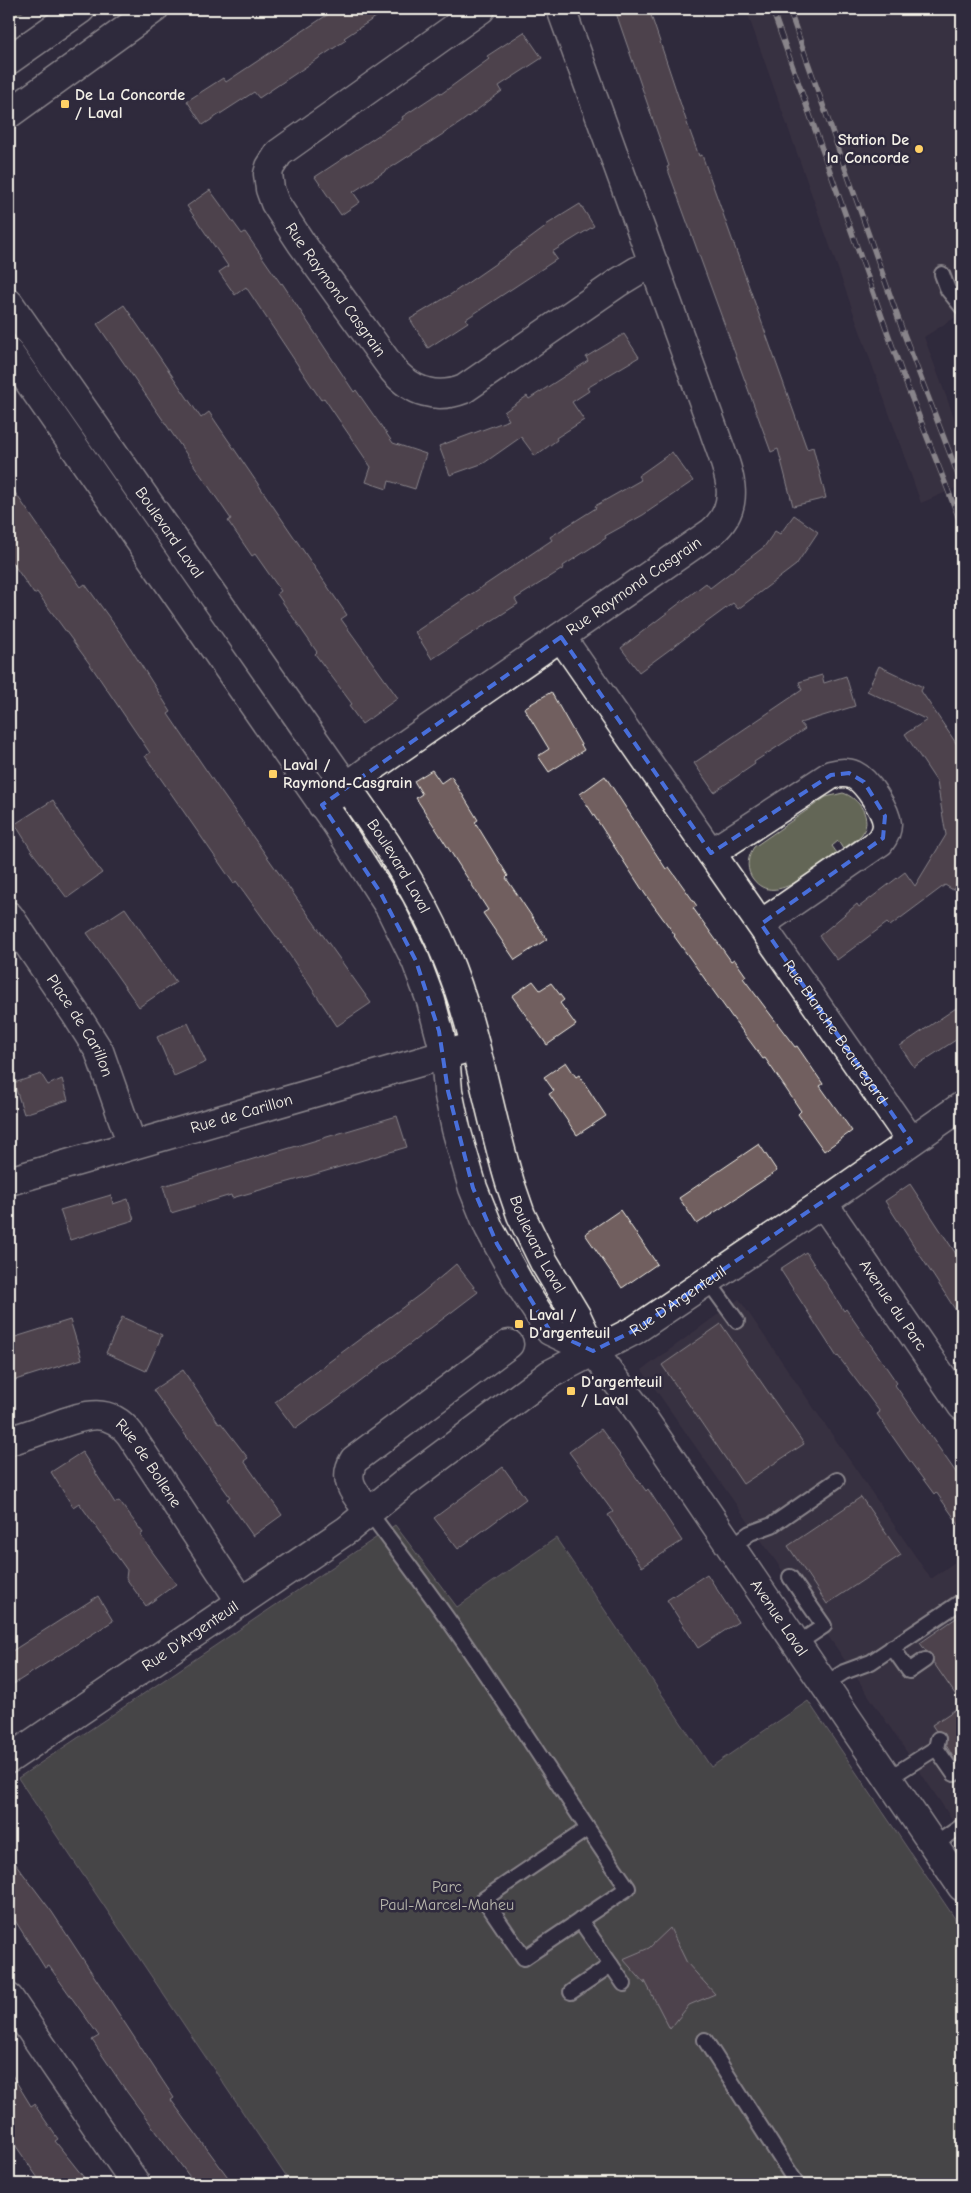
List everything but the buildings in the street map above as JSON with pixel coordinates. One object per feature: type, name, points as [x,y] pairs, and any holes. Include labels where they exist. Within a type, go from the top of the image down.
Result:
[{"type":"street","points":[[12,51],[81,9]]},
{"type":"street","points":[[9,114],[154,9]]},
{"type":"street","name":"Rue Raymond Casgrain","points":[[481,9],[279,153],[270,167],[268,181],[272,196],[288,224],[393,370],[414,389],[430,394],[447,394],[464,389],[619,282],[637,271],[654,264]]},
{"type":"street","name":"Rue Raymond Casgrain","points":[[322,805],[346,786],[712,532],[724,520],[730,507],[731,484],[727,470],[562,9]]},
{"type":"street","name":"Boulevard Laval","points":[[9,303],[346,786],[398,864],[430,920],[458,986],[503,1162],[516,1200],[544,1262],[576,1317],[593,1351]]},
{"type":"street","name":"Boulevard Laval","points":[[9,353],[322,805],[380,892],[408,943],[431,1001],[445,1054],[448,1091],[466,1163],[481,1210],[497,1244],[550,1331],[593,1351]]},
{"type":"street","name":"Rue Blanche Beauregard","points":[[561,637],[911,1141]]},
{"type":"street","points":[[711,852],[831,775],[842,773],[854,775],[864,782],[885,816],[885,833],[880,842],[760,924]]},
{"type":"street","name":"Place de Carillon","points":[[9,916],[99,1051],[132,1144]]},
{"type":"street","name":"Rue de Carillon","points":[[9,1181],[474,1046]]},
{"type":"street","name":"Rue D'Argenteuil","points":[[9,1759],[347,1530],[550,1374],[635,1330],[962,1106]]},
{"type":"street","name":"Avenue du Parc","points":[[823,1203],[962,1406]]},
{"type":"street","points":[[369,1512],[350,1484],[349,1469],[354,1460],[509,1344]]},
{"type":"street","name":"Avenue Laval","points":[[593,1351],[622,1388],[962,1888]]},
{"type":"street","name":"Rue de Bollene","points":[[9,1441],[89,1415],[104,1416],[118,1422],[130,1434],[241,1602]]},
{"type":"street","points":[[9,1998],[136,2184]]},
{"type":"lane","points":[[942,274],[948,290],[962,307]]},
{"type":"lane","points":[[708,1280],[736,1321]]},
{"type":"lane","points":[[731,1547],[750,1533],[772,1526],[836,1480]]},
{"type":"lane","points":[[369,1512],[472,1654],[628,1888],[524,1958],[484,1899],[587,1829]]},
{"type":"lane","points":[[790,1577],[828,1627],[797,1644]]},
{"type":"lane","points":[[825,1684],[844,1672],[871,1662],[962,1601]]},
{"type":"lane","points":[[892,1647],[909,1671],[925,1660]]},
{"type":"lane","points":[[888,1778],[937,1744],[954,1774],[962,1769]]},
{"type":"lane","points":[[934,1845],[962,1826]]},
{"type":"lane","points":[[580,1920],[624,1984]]},
{"type":"lane","points":[[571,1992],[611,1965]]},
{"type":"lane","points":[[705,2040],[797,2184]]},
{"type":"highlighted area","points":[[561,637],[711,853],[831,775],[849,773],[864,782],[885,816],[883,838],[761,924],[911,1141],[635,1330],[593,1351],[550,1331],[497,1244],[473,1188],[448,1091],[439,1031],[416,961],[380,892],[322,805],[346,787]]},
{"type":"shaded area","points":[[746,9],[962,9],[962,313],[924,337],[962,439],[962,485],[921,503]]},
{"type":"shaded area","points":[[739,1299],[931,1579],[962,1557],[962,1834],[838,1650],[642,1370]]},
{"type":"green space","points":[[9,9],[27,9],[10,20]]},
{"type":"green space","points":[[843,793],[854,799],[863,809],[866,822],[862,834],[843,849],[838,841],[832,846],[837,853],[794,883],[782,888],[770,889],[760,886],[751,876],[748,865],[750,854],[754,847],[826,797]]},
{"type":"green space","name":"Parc Paul-Marcel-Maheu","points":[[395,1525],[457,1607],[556,1538],[711,1767],[808,1701],[962,1929],[962,2184],[291,2184],[18,1778]]},
{"type":"railway","points":[[772,9],[902,373],[962,526]]},
{"type":"railway","points":[[789,9],[902,329],[962,485]]},
{"type":"place","name":"De La Concorde / Laval","points":[[65,104]]},
{"type":"place","name":"Station De la Concorde","points":[[919,149]]},
{"type":"place","name":"Laval / Raymond-Casgrain","points":[[273,774]]},
{"type":"place","name":"Laval / D'argenteuil","points":[[519,1324]]},
{"type":"place","name":"D'argenteuil / Laval","points":[[571,1391]]}]
